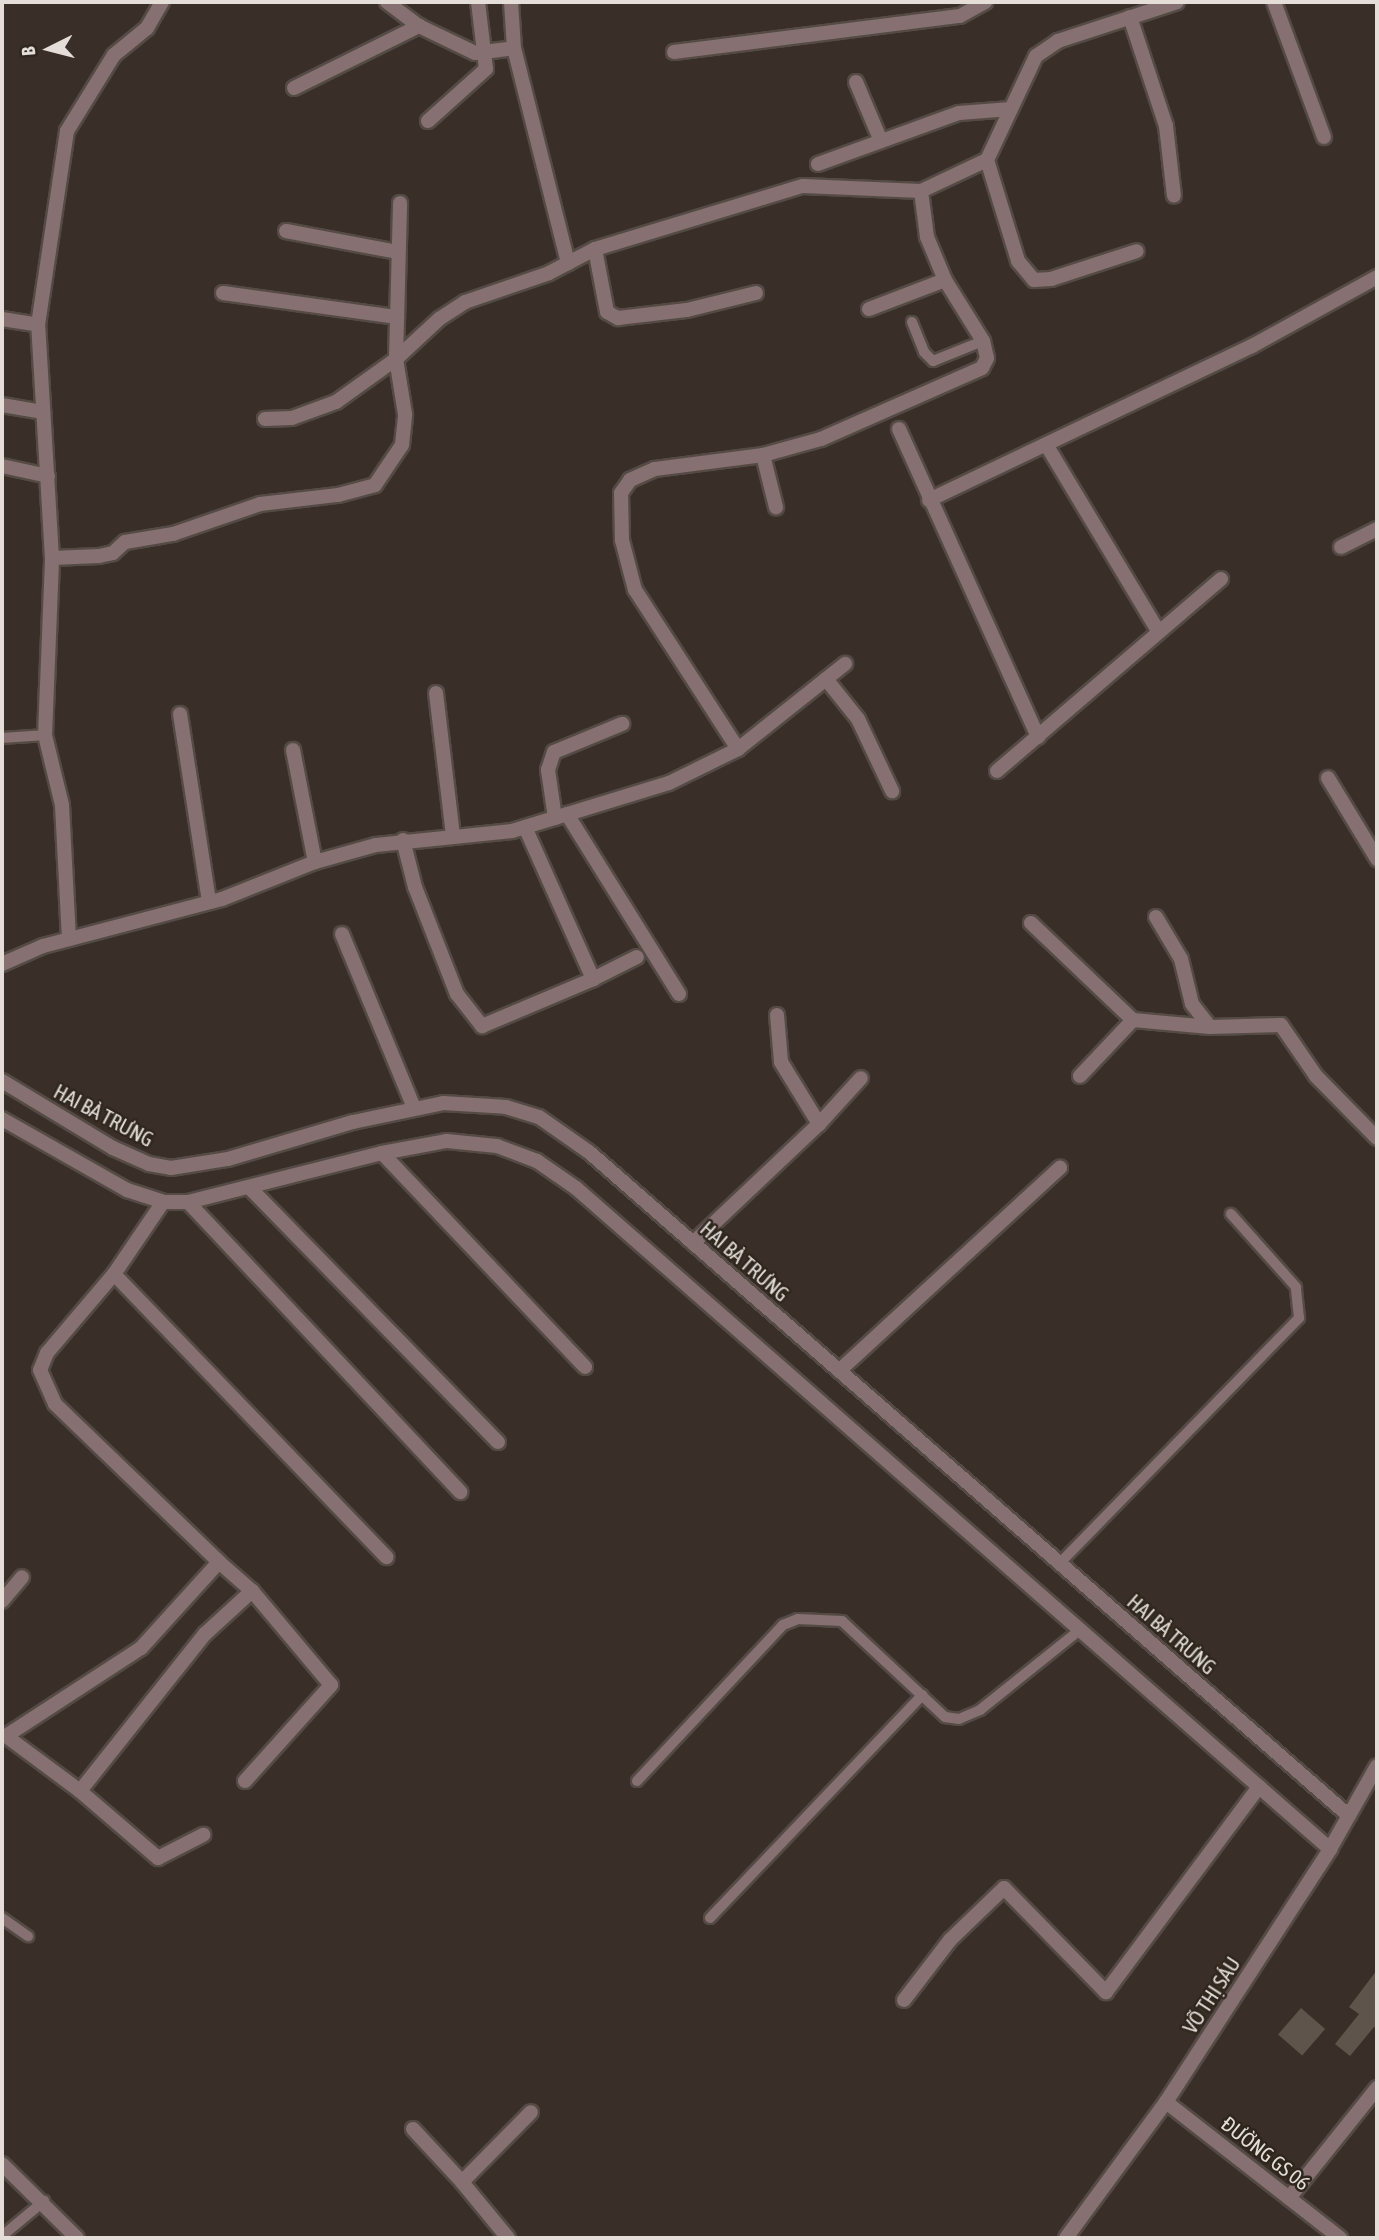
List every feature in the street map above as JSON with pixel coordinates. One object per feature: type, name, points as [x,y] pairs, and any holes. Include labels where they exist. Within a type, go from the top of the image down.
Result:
[{"type":"street","points":[[69,939],[62,805],[45,735],[52,558],[38,325],[67,131],[114,55],[147,28],[162,2]]},
{"type":"street","points":[[387,2],[419,26],[460,49],[488,54],[514,48]]},
{"type":"street","points":[[428,121],[484,73],[488,54],[478,2]]},
{"type":"street","points":[[511,2],[514,48],[568,264]]},
{"type":"street","points":[[674,52],[960,16],[985,2]]},
{"type":"street","points":[[265,419],[292,418],[336,402],[396,359],[439,319],[465,302],[568,264],[595,249],[803,186],[921,191],[986,160],[1036,56],[1058,41],[1177,2]]},
{"type":"street","points":[[1274,2],[1324,137]]},
{"type":"street","points":[[1130,17],[1166,126],[1174,196]]},
{"type":"street","points":[[294,89],[419,26]]},
{"type":"street","points":[[856,82],[881,141]]},
{"type":"street","points":[[818,164],[959,113],[1011,109]]},
{"type":"street","points":[[986,160],[1018,261],[1034,280],[1051,279],[1137,251]]},
{"type":"street","points":[[738,749],[635,590],[619,511],[621,493],[630,480],[655,469],[763,455],[821,439],[970,377],[987,358],[983,341],[945,280],[926,237],[921,191]]},
{"type":"street","points":[[52,558],[113,553],[125,541],[173,534],[260,504],[338,495],[375,485],[402,445],[405,414],[396,359],[400,203]]},
{"type":"street","points":[[286,232],[397,252]]},
{"type":"street","points":[[595,249],[607,312],[618,318],[687,310],[756,293]]},
{"type":"street","points":[[929,499],[1047,446],[1252,346],[1377,277]]},
{"type":"street","points":[[869,309],[945,280]]},
{"type":"street","points":[[223,293],[397,317]]},
{"type":"street","points":[[2,319],[38,325]]},
{"type":"street","points":[[2,405],[43,412]]},
{"type":"street","points":[[899,429],[1038,737]]},
{"type":"street","points":[[1047,446],[1158,631]]},
{"type":"street","points":[[763,455],[776,507]]},
{"type":"street","points":[[2,466],[48,476]]},
{"type":"street","points":[[1341,547],[1377,529]]},
{"type":"street","points":[[997,771],[1221,579]]},
{"type":"street","points":[[2,964],[69,939],[209,902],[315,862],[402,840],[525,827],[669,783],[738,749],[845,664]]},
{"type":"street","points":[[826,679],[858,719],[892,791]]},
{"type":"street","points":[[436,693],[453,836]]},
{"type":"street","points":[[180,714],[209,902]]},
{"type":"street","points":[[622,723],[554,752],[548,770],[561,816],[679,994]]},
{"type":"street","points":[[293,750],[315,862]]},
{"type":"street","points":[[1328,778],[1377,859]]},
{"type":"street","points":[[525,827],[593,979]]},
{"type":"street","points":[[402,840],[415,887],[457,994],[482,1026],[593,979],[637,957]]},
{"type":"street","points":[[1156,917],[1181,959],[1192,1004],[1210,1027]]},
{"type":"street","points":[[1031,923],[1133,1020],[1210,1027],[1281,1025],[1316,1076],[1377,1138]]},
{"type":"street","points":[[342,934],[414,1108]]},
{"type":"street","points":[[777,1015],[781,1062],[819,1124]]},
{"type":"street","points":[[1080,1076],[1133,1020]]},
{"type":"street","points":[[693,1243],[819,1124],[861,1078]]},
{"type":"street","name":"HAI BÀ TRƯNG","points":[[2,1080],[113,1148],[149,1164],[171,1168],[228,1159],[414,1108],[473,1104],[506,1107],[538,1117],[589,1152],[1349,1816]]},
{"type":"street","points":[[4,1124],[127,1190],[163,1202],[188,1202],[382,1153],[468,1141],[497,1146],[537,1161],[576,1188],[1331,1849]]},
{"type":"street","points":[[382,1153],[585,1367]]},
{"type":"street","points":[[841,1370],[1060,1168]]},
{"type":"street","points":[[250,1188],[498,1442]]},
{"type":"street","points":[[163,1202],[114,1275],[47,1353],[40,1370],[44,1386],[55,1404],[252,1591],[331,1685],[245,1781]]},
{"type":"street","points":[[188,1202],[460,1492]]},
{"type":"street","points":[[114,1275],[386,1557]]},
{"type":"street","points":[[203,1835],[158,1858],[80,1791],[6,1736],[141,1648],[219,1562]]},
{"type":"street","points":[[2,1601],[22,1577]]},
{"type":"street","points":[[80,1791],[205,1634],[252,1591]]},
{"type":"street","name":"VÕ THỊ SÁU","points":[[1066,2238],[1166,2102],[1331,1849],[1377,1766]]},
{"type":"street","points":[[904,2000],[950,1940],[1004,1888],[1106,1992],[1259,1787]]},
{"type":"street","points":[[1289,2198],[1377,2088]]},
{"type":"street","name":"ĐƯỜNG GS 06","points":[[1166,2102],[1340,2238]]},
{"type":"street","points":[[463,2182],[531,2112]]},
{"type":"street","points":[[412,2129],[463,2182],[508,2238]]},
{"type":"street","points":[[2,2164],[44,2201],[77,2238]]},
{"type":"lane","points":[[912,322],[923,352],[933,360],[983,341]]},
{"type":"lane","points":[[2,738],[45,735]]},
{"type":"lane","points":[[1059,1564],[1299,1318],[1296,1287],[1231,1214]]},
{"type":"lane","points":[[637,1781],[783,1625],[798,1619],[842,1622],[945,1717],[959,1719],[980,1710],[1080,1630]]},
{"type":"lane","points":[[710,1918],[922,1695]]},
{"type":"lane","points":[[2,1918],[28,1936]]},
{"type":"lane","points":[[2,2236],[44,2201]]},
{"type":"building","points":[[1377,1970],[1377,2029],[1374,2027],[1350,2056],[1335,2044],[1359,2014],[1349,2007]]},
{"type":"building","points":[[1301,2008],[1325,2029],[1302,2055],[1278,2034]]}]
